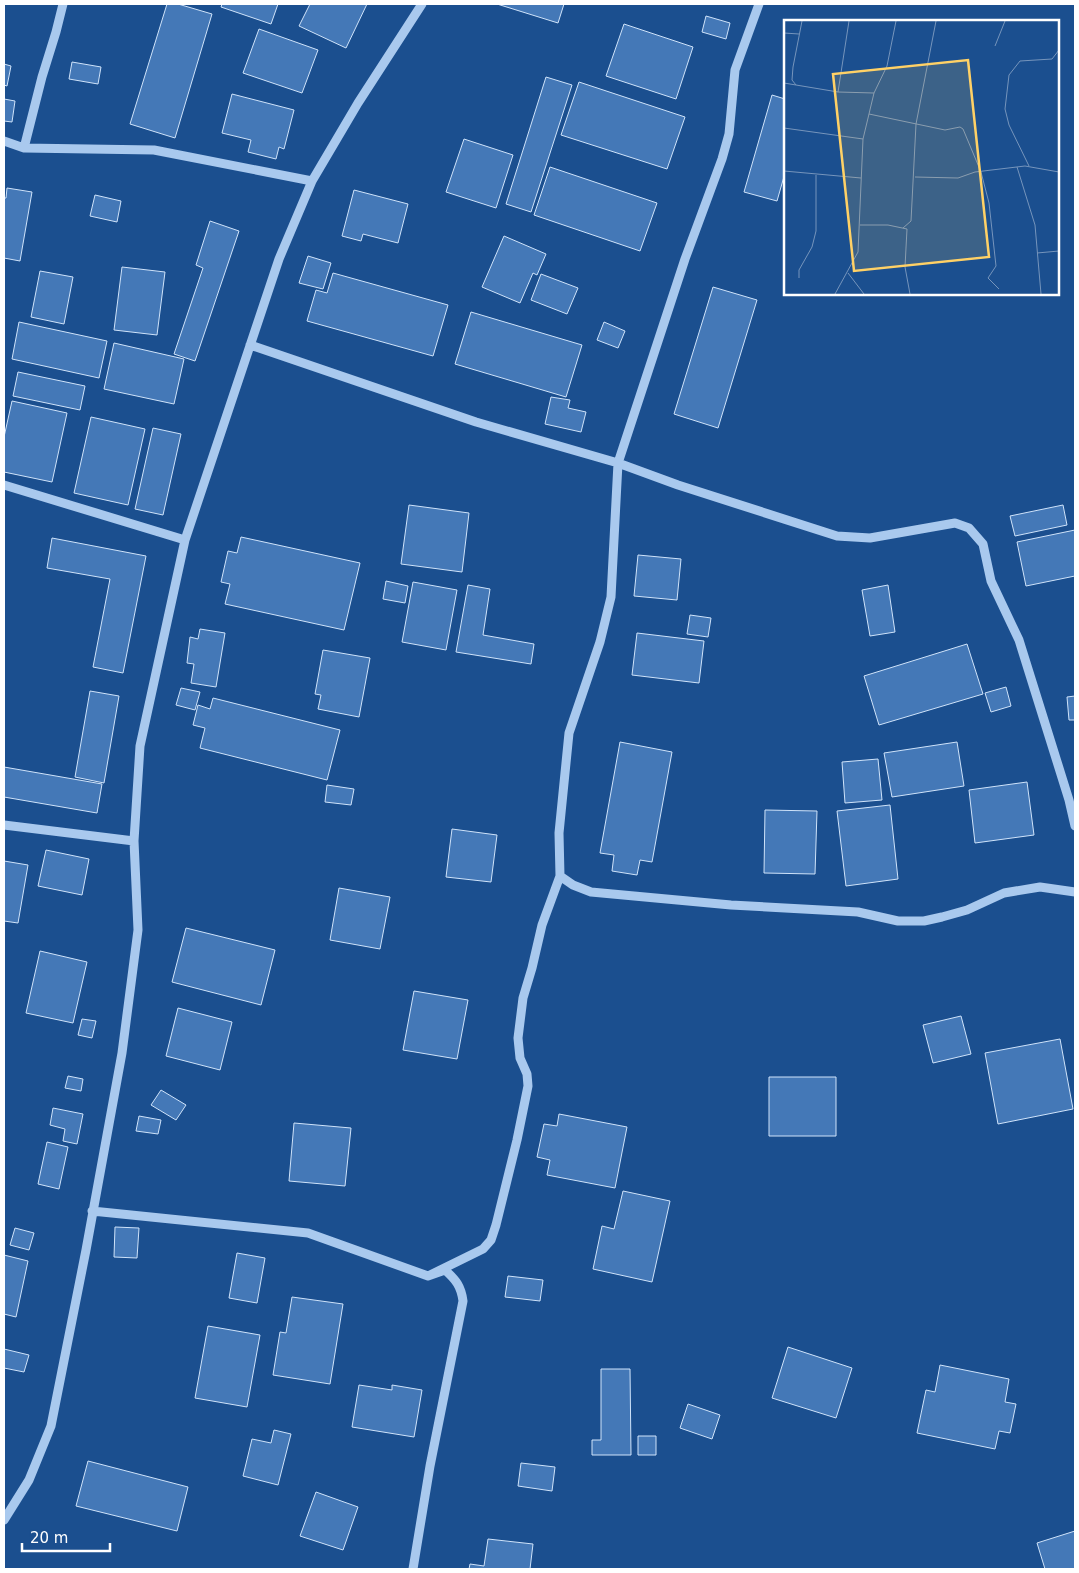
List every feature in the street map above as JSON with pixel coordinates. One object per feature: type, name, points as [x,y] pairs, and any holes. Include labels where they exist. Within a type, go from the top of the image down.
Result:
[{"type":"street","points":[[24,148],[63,4]]},
{"type":"street","points":[[4,1520],[29,1480],[51,1426],[86,1250],[122,1053],[138,930],[134,841],[140,746],[185,540],[279,259],[312,180],[358,103],[422,4]]},
{"type":"street","points":[[428,1276],[483,1249],[491,1240],[496,1225],[528,1086],[527,1074],[520,1058],[518,1038],[523,998],[542,924],[560,876],[559,833],[569,733],[600,642],[611,597],[618,463],[685,259],[730,134],[735,70],[759,4]]},
{"type":"street","points":[[4,141],[24,148],[154,150],[312,180]]},
{"type":"street","points":[[250,345],[476,422],[618,463],[678,485],[837,536],[870,538],[955,523],[969,528],[983,544],[991,581],[1019,640],[1069,800],[1075,826]]},
{"type":"street","points":[[4,485],[185,540]]},
{"type":"street","points":[[4,825],[134,841]]},
{"type":"street","points":[[560,876],[573,885],[592,892],[731,905],[858,912],[898,921],[924,920],[942,916],[966,910],[1004,893],[1040,887],[1075,892]]},
{"type":"street","points":[[92,1211],[308,1233],[428,1276],[445,1270],[457,1282],[463,1301],[432,1457],[413,1569]]},
{"type":"building","points":[[167,4],[178,4],[212,14],[175,138],[130,124]]},
{"type":"building","points":[[222,4],[278,4],[271,24],[221,7]]},
{"type":"building","points":[[310,4],[367,4],[346,48],[299,26]]},
{"type":"building","points":[[497,4],[564,4],[558,23]]},
{"type":"building","points":[[706,16],[730,23],[726,39],[702,32]]},
{"type":"building","points":[[624,24],[693,47],[676,99],[606,76]]},
{"type":"building","points":[[259,29],[318,50],[302,93],[243,73]]},
{"type":"building","points":[[72,62],[101,67],[98,84],[69,79]]},
{"type":"building","points":[[4,64],[11,66],[7,86],[4,85]]},
{"type":"building","points":[[546,77],[572,85],[531,212],[506,204]]},
{"type":"building","points":[[579,82],[685,117],[667,169],[561,135]]},
{"type":"building","points":[[232,94],[294,110],[284,149],[279,147],[276,159],[248,152],[251,140],[222,133]]},
{"type":"building","points":[[772,95],[784,99],[784,176],[777,201],[744,192]]},
{"type":"building","points":[[4,99],[15,101],[12,122],[4,121]]},
{"type":"building","points":[[464,139],[513,155],[496,208],[446,192]]},
{"type":"building","points":[[550,167],[657,203],[640,251],[534,215]]},
{"type":"building","points":[[7,188],[32,192],[20,261],[4,258],[4,198],[6,198]]},
{"type":"building","points":[[354,190],[408,204],[398,243],[363,234],[361,241],[342,236]]},
{"type":"building","points":[[95,195],[121,201],[117,222],[90,216]]},
{"type":"building","points":[[210,221],[239,231],[195,361],[174,354],[203,268],[196,265]]},
{"type":"building","points":[[504,236],[546,254],[537,275],[533,273],[520,303],[482,287]]},
{"type":"building","points":[[308,256],[331,263],[323,289],[299,283]]},
{"type":"building","points":[[122,267],[165,272],[157,335],[114,330]]},
{"type":"building","points":[[40,271],[73,277],[64,324],[31,317]]},
{"type":"building","points":[[333,273],[448,305],[433,356],[307,321],[316,290],[327,293]]},
{"type":"building","points":[[541,274],[578,288],[567,314],[531,300]]},
{"type":"building","points":[[713,287],[757,300],[718,428],[674,414]]},
{"type":"building","points":[[471,312],[582,345],[566,397],[455,364]]},
{"type":"building","points":[[19,322],[107,341],[99,378],[12,359]]},
{"type":"building","points":[[604,322],[625,331],[618,348],[597,340]]},
{"type":"building","points":[[114,343],[184,359],[174,404],[104,389]]},
{"type":"building","points":[[18,372],[85,386],[80,410],[13,396]]},
{"type":"building","points":[[551,397],[570,400],[568,408],[586,412],[581,432],[545,424]]},
{"type":"building","points":[[12,401],[67,413],[52,482],[4,472],[4,437]]},
{"type":"building","points":[[91,417],[145,429],[128,505],[74,493]]},
{"type":"building","points":[[153,428],[181,434],[163,515],[135,509]]},
{"type":"building","points":[[409,505],[469,513],[462,572],[401,564]]},
{"type":"building","points":[[1063,505],[1067,525],[1015,536],[1010,516]]},
{"type":"building","points":[[1075,530],[1075,576],[1026,586],[1017,542]]},
{"type":"building","points":[[241,537],[360,563],[344,630],[225,604],[230,584],[221,582],[228,551],[237,553]]},
{"type":"building","points":[[52,538],[146,556],[123,673],[93,667],[110,579],[47,568]]},
{"type":"building","points":[[638,555],[681,559],[677,600],[634,596]]},
{"type":"building","points":[[386,581],[408,586],[405,603],[383,599]]},
{"type":"building","points":[[413,582],[457,590],[446,650],[402,642]]},
{"type":"building","points":[[468,585],[490,589],[483,635],[534,644],[531,664],[456,652]]},
{"type":"building","points":[[888,585],[895,632],[870,636],[862,590]]},
{"type":"building","points":[[690,615],[711,618],[708,637],[687,634]]},
{"type":"building","points":[[200,629],[225,633],[216,687],[191,683],[194,664],[187,663],[190,637],[198,639]]},
{"type":"building","points":[[637,633],[704,641],[699,683],[632,675]]},
{"type":"building","points":[[967,644],[983,694],[879,725],[864,676]]},
{"type":"building","points":[[323,650],[370,658],[359,717],[318,709],[321,695],[315,694]]},
{"type":"building","points":[[1006,687],[1011,706],[991,712],[985,693]]},
{"type":"building","points":[[181,688],[200,692],[195,710],[176,705]]},
{"type":"building","points":[[90,691],[119,696],[104,783],[75,777]]},
{"type":"building","points":[[1075,696],[1075,720],[1069,720],[1067,697]]},
{"type":"building","points":[[213,698],[340,730],[327,780],[200,748],[205,728],[193,725],[198,705],[210,709]]},
{"type":"building","points":[[620,742],[672,752],[652,862],[640,860],[637,875],[612,871],[614,855],[600,853]]},
{"type":"building","points":[[957,742],[964,786],[892,797],[884,753]]},
{"type":"building","points":[[878,759],[882,800],[845,803],[842,762]]},
{"type":"building","points":[[4,767],[102,784],[97,813],[4,797]]},
{"type":"building","points":[[1027,782],[1034,835],[975,843],[969,790]]},
{"type":"building","points":[[327,785],[354,789],[351,805],[325,802]]},
{"type":"building","points":[[890,805],[898,879],[846,886],[837,811]]},
{"type":"building","points":[[765,810],[817,811],[815,874],[764,873]]},
{"type":"building","points":[[452,829],[497,835],[491,882],[446,877]]},
{"type":"building","points":[[46,850],[89,859],[82,895],[38,886]]},
{"type":"building","points":[[4,861],[28,865],[18,923],[4,921]]},
{"type":"building","points":[[339,888],[390,897],[380,949],[330,940]]},
{"type":"building","points":[[186,928],[275,950],[261,1005],[172,982]]},
{"type":"building","points":[[40,951],[87,962],[73,1023],[26,1013]]},
{"type":"building","points":[[414,991],[468,1000],[457,1059],[403,1050]]},
{"type":"building","points":[[178,1008],[232,1022],[220,1070],[166,1056]]},
{"type":"building","points":[[961,1016],[971,1054],[933,1063],[923,1025]]},
{"type":"building","points":[[82,1019],[96,1021],[92,1038],[78,1035]]},
{"type":"building","points":[[1060,1039],[1073,1109],[998,1124],[985,1053]]},
{"type":"building","points":[[68,1076],[83,1079],[81,1091],[65,1088]]},
{"type":"building","points":[[769,1077],[836,1077],[836,1136],[769,1136]]},
{"type":"building","points":[[161,1090],[186,1105],[176,1120],[151,1105]]},
{"type":"building","points":[[53,1108],[83,1114],[77,1144],[63,1141],[65,1129],[50,1125]]},
{"type":"building","points":[[559,1114],[627,1127],[615,1188],[547,1175],[550,1160],[537,1157],[544,1124],[557,1126]]},
{"type":"building","points":[[139,1116],[161,1120],[158,1134],[136,1131]]},
{"type":"building","points":[[294,1123],[351,1128],[345,1186],[289,1181]]},
{"type":"building","points":[[47,1142],[68,1147],[59,1189],[38,1184]]},
{"type":"building","points":[[623,1191],[670,1201],[652,1282],[593,1269],[602,1226],[614,1229]]},
{"type":"building","points":[[115,1227],[139,1228],[137,1258],[114,1257]]},
{"type":"building","points":[[15,1228],[34,1233],[29,1250],[10,1245]]},
{"type":"building","points":[[237,1253],[265,1258],[257,1303],[229,1298]]},
{"type":"building","points":[[4,1255],[28,1261],[16,1317],[4,1314]]},
{"type":"building","points":[[508,1276],[543,1280],[540,1301],[505,1297]]},
{"type":"building","points":[[292,1297],[343,1304],[330,1384],[273,1375],[280,1332],[286,1333]]},
{"type":"building","points":[[208,1326],[260,1335],[247,1407],[195,1398]]},
{"type":"building","points":[[788,1347],[852,1368],[836,1418],[772,1398]]},
{"type":"building","points":[[4,1349],[29,1355],[24,1372],[4,1368]]},
{"type":"building","points":[[940,1365],[1009,1379],[1005,1402],[1016,1404],[1010,1433],[999,1431],[995,1449],[917,1433],[926,1390],[935,1392]]},
{"type":"building","points":[[601,1369],[630,1369],[631,1455],[592,1455],[592,1440],[601,1440]]},
{"type":"building","points":[[359,1385],[392,1390],[392,1385],[422,1390],[414,1437],[352,1427]]},
{"type":"building","points":[[688,1404],[720,1415],[712,1439],[680,1428]]},
{"type":"building","points":[[274,1430],[291,1434],[278,1485],[243,1476],[252,1439],[271,1443]]},
{"type":"building","points":[[638,1436],[656,1436],[656,1455],[638,1455]]},
{"type":"building","points":[[88,1461],[188,1487],[177,1531],[76,1506]]},
{"type":"building","points":[[521,1463],[555,1467],[552,1491],[518,1486]]},
{"type":"building","points":[[316,1492],[358,1507],[343,1550],[300,1536]]},
{"type":"building","points":[[1075,1531],[1075,1569],[1045,1569],[1037,1543]]},
{"type":"building","points":[[488,1539],[533,1544],[530,1569],[469,1569],[470,1564],[484,1566]]}]
